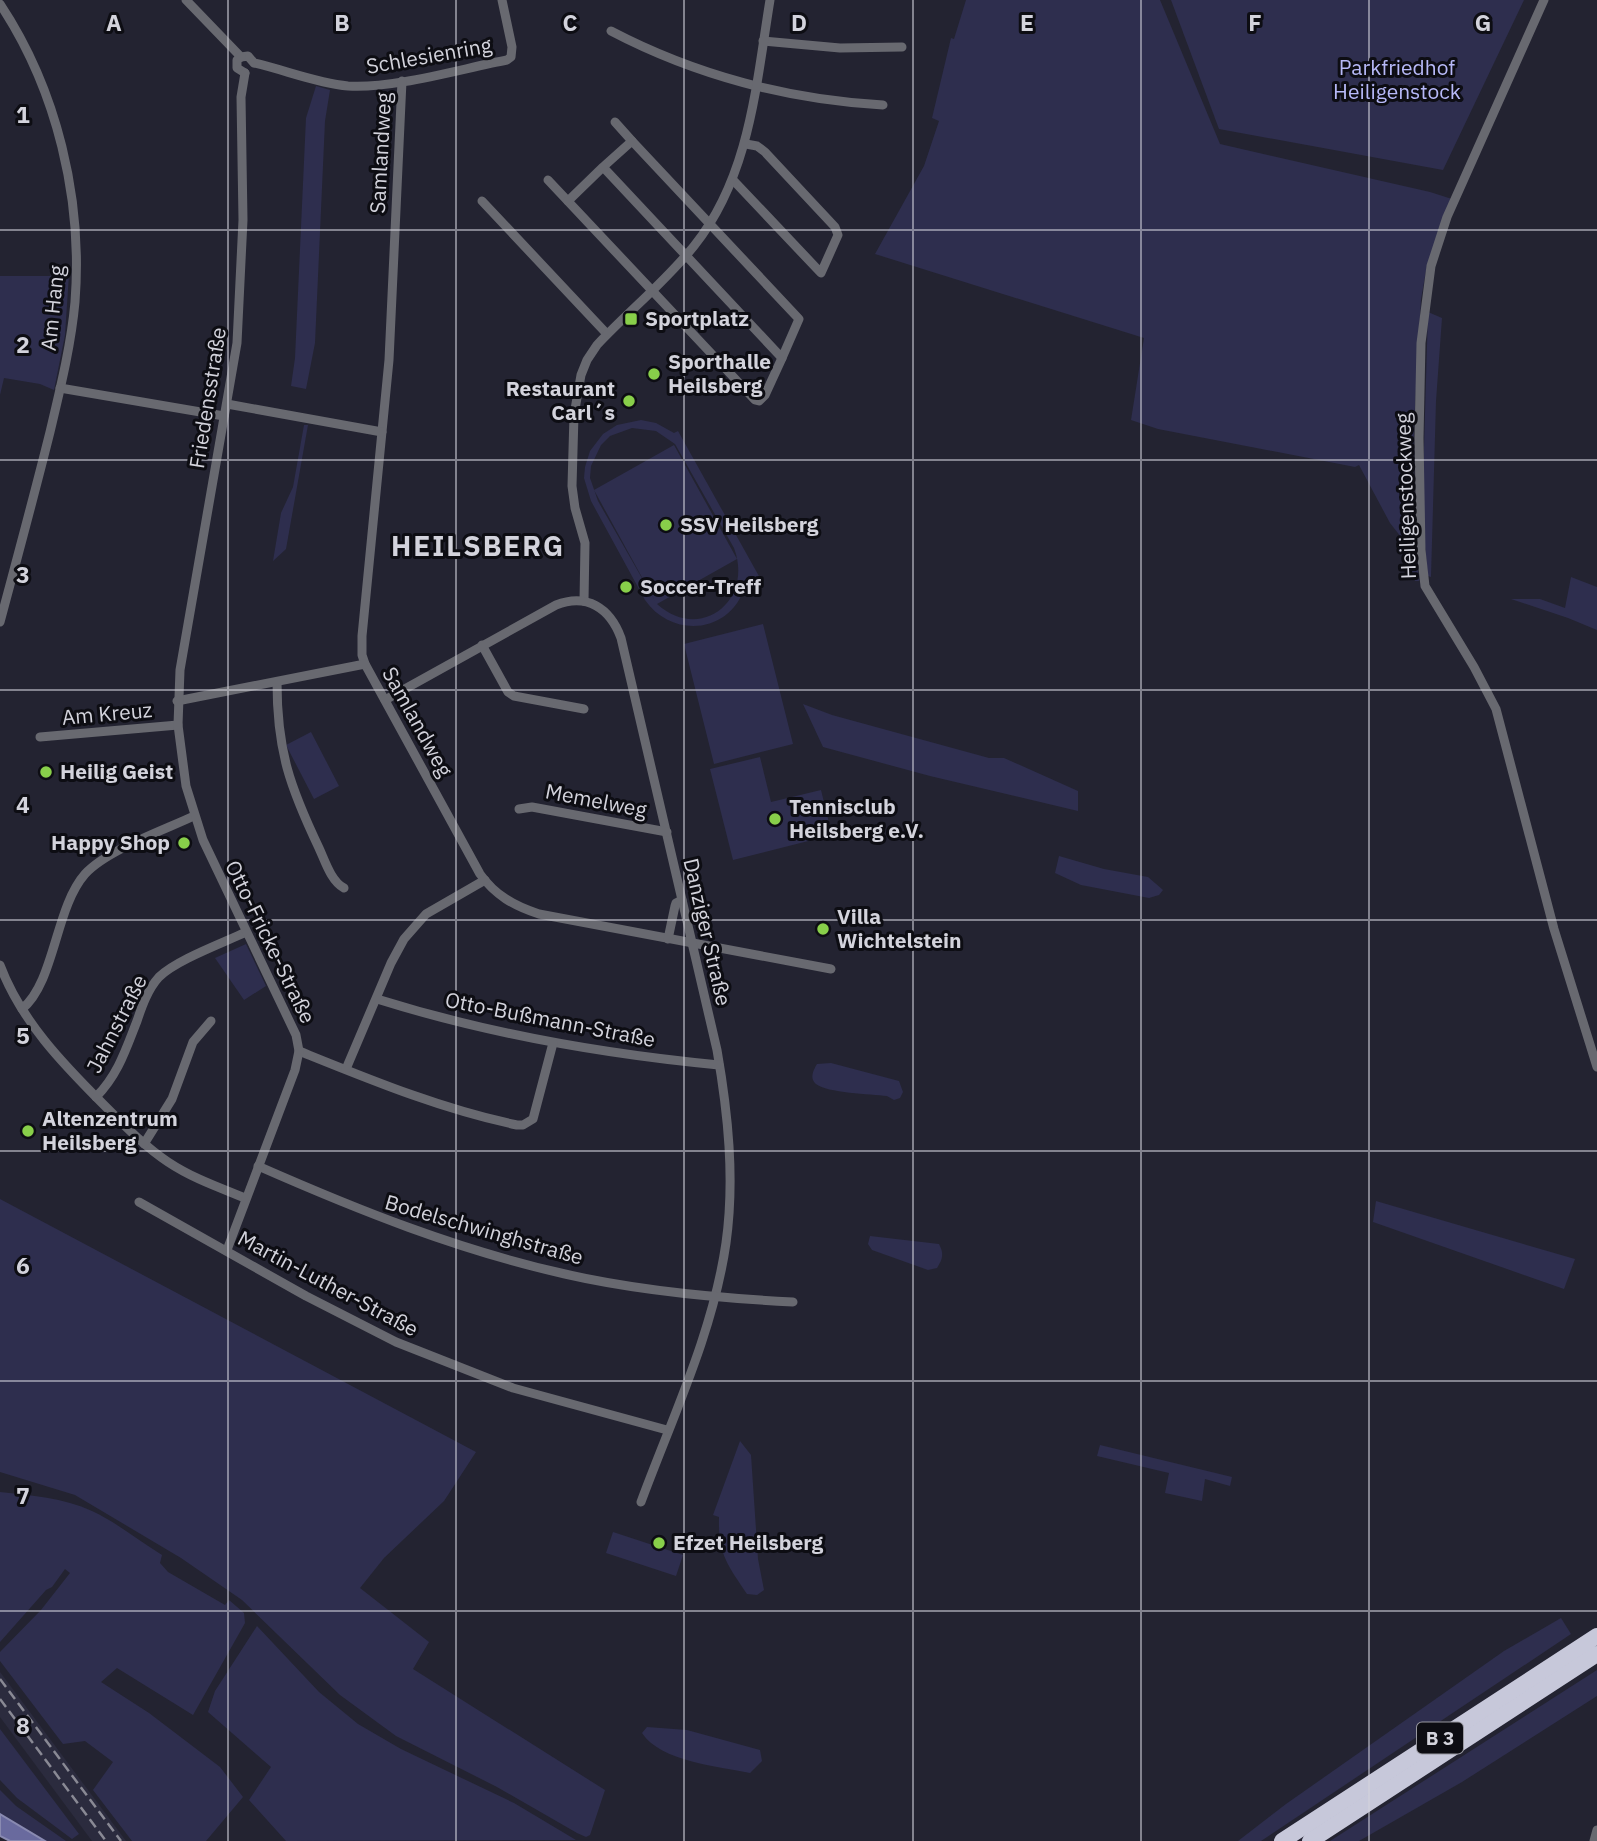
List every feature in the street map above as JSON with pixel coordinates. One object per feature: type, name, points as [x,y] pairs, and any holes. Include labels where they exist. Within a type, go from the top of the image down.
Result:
[{"type":"highway","name":"B 3","points":[[1282,1841],[1597,1636]]},
{"type":"highway","name":"B 3","points":[[1310,1841],[1597,1654]]},
{"type":"street","name":"Schlesienring","points":[[186,0],[240,57]]},
{"type":"street","name":"Schlesienring","points":[[240,57],[248,56],[254,63],[346,86],[402,81],[507,60],[511,57],[512,47],[502,0]]},
{"type":"street","points":[[385,700],[555,605],[568,601],[584,601],[584,532],[573,498],[574,430],[582,375],[591,352],[685,256],[710,224],[733,180],[746,144],[769,0]]},
{"type":"street","name":"Heiligenstockweg","points":[[1544,0],[1447,217],[1431,266],[1421,342],[1421,550],[1425,586],[1496,709],[1554,929],[1597,1067]]},
{"type":"street","name":"Am Hang","points":[[0,4],[29,56],[47,100],[70,185],[75,236],[75,289],[60,388],[32,507],[0,622]]},
{"type":"street","points":[[611,31],[673,60],[756,85],[807,97],[883,105]]},
{"type":"street","points":[[763,41],[840,48],[902,47]]},
{"type":"street","name":"Schlesienring","points":[[240,57],[237,60],[237,68],[246,73]]},
{"type":"street","points":[[246,73],[253,68],[254,63]]},
{"type":"street","name":"Friedensstraße","points":[[178,725],[180,670],[237,343],[243,220],[240,97],[246,73]]},
{"type":"street","name":"Samlandweg","points":[[402,81],[389,358],[362,636],[365,664],[485,880],[503,898],[528,911],[831,969]]},
{"type":"street","points":[[548,180],[755,400],[759,401],[765,395],[799,319],[615,122]]},
{"type":"street","points":[[568,201],[632,141]]},
{"type":"street","points":[[733,180],[821,273],[838,235],[835,227],[765,152],[757,146],[746,144]]},
{"type":"street","points":[[603,167],[782,358]]},
{"type":"street","points":[[482,201],[607,334]]},
{"type":"street","points":[[60,388],[224,416]]},
{"type":"street","points":[[227,404],[382,432]]},
{"type":"street","name":"Danziger Straße","points":[[584,601],[600,607],[610,616],[621,638],[719,1065],[726,1119],[729,1194],[726,1241],[715,1297],[641,1502]]},
{"type":"street","points":[[482,645],[508,692],[514,696],[584,709]]},
{"type":"street","points":[[177,701],[365,664]]},
{"type":"street","points":[[277,682],[278,728],[286,769],[300,808],[321,852],[337,884],[344,888]]},
{"type":"street","name":"Am Kreuz","points":[[40,737],[178,725]]},
{"type":"street","name":"Otto-Fricke-Straße","points":[[178,725],[184,776],[194,816],[216,870],[296,1035],[299,1051],[295,1070],[226,1250]]},
{"type":"street","name":"Memelweg","points":[[519,809],[532,807],[667,832]]},
{"type":"street","points":[[22,1009],[35,996],[71,895],[86,873],[110,855],[194,816]]},
{"type":"street","points":[[346,1069],[397,951],[421,919],[440,904],[485,880]]},
{"type":"street","points":[[668,939],[675,906],[682,900]]},
{"type":"street","name":"Jahnstraße","points":[[96,1097],[119,1066],[147,995],[159,977],[175,966],[246,932]]},
{"type":"street","points":[[0,965],[22,1009],[47,1045],[144,1144],[188,1174],[245,1198]]},
{"type":"street","name":"Otto-Bußmann-Straße","points":[[377,999],[442,1018],[553,1043],[719,1065]]},
{"type":"street","points":[[144,1144],[172,1099],[193,1042],[211,1021]]},
{"type":"street","points":[[299,1051],[453,1110],[523,1125],[533,1119],[553,1043]]},
{"type":"street","name":"Bodelschwinghstraße","points":[[258,1166],[384,1220],[495,1256],[592,1280],[715,1297],[793,1302]]},
{"type":"street","name":"Martin-Luther-Straße","points":[[139,1202],[338,1314],[417,1351],[528,1393],[667,1430]]},
{"type":"street","points":[[1594,1841],[1597,1830]]},
{"type":"shaded area","points":[[0,1672],[126,1841],[92,1841],[0,1717]]},
{"type":"green space","points":[[966,0],[1160,0],[1220,144],[1452,199],[1427,265],[1421,299],[1412,530],[1401,537],[1390,523],[1359,465],[1355,467],[1158,429],[1131,420],[1144,338],[875,254],[924,166],[939,121],[932,118],[951,38],[954,39]]},
{"type":"green space","name":"Parkfriedhof Heiligenstock","points":[[1171,0],[1524,0],[1443,170],[1219,129]]},
{"type":"green space","points":[[316,86],[330,90],[325,121],[315,343],[306,389],[291,386],[295,358],[306,118]]},
{"type":"green space","points":[[69,274],[65,335],[54,390],[40,384],[4,378],[0,395],[0,276]]},
{"type":"green space","points":[[1428,312],[1442,318],[1436,401],[1431,577],[1428,576],[1422,516]]},
{"type":"green space","name":"SSV Heilsberg","points":[[641,420],[656,423],[674,433],[678,431],[760,578],[745,586],[738,602],[727,614],[714,622],[700,626],[685,625],[656,613],[645,600],[591,501],[584,478],[590,451],[603,434],[617,425]],"holes":[[[632,428],[656,431],[675,444],[734,548],[736,557],[674,445],[594,490],[590,478],[591,466],[601,445],[610,436]],[[594,491],[655,601],[598,501]],[[736,559],[736,585],[730,599],[719,610],[706,617],[690,619],[673,615],[657,604]]]},
{"type":"green space","points":[[304,425],[308,425],[286,549],[273,561],[281,513],[293,487]]},
{"type":"green space","points":[[1414,531],[1419,581],[1415,581],[1397,543]]},
{"type":"green space","points":[[1571,577],[1597,587],[1597,630],[1511,599],[1540,599],[1565,608]]},
{"type":"green space","points":[[763,624],[793,744],[714,764],[684,644]]},
{"type":"green space","points":[[803,704],[832,715],[989,758],[1004,758],[1078,791],[1078,811],[823,747]]},
{"type":"green space","points":[[311,732],[339,786],[314,799],[286,745]]},
{"type":"green space","name":"Tennisclub Heilsberg e.V.","points":[[760,757],[771,802],[821,790],[832,835],[733,860],[710,769]]},
{"type":"green space","points":[[1059,856],[1104,869],[1148,877],[1163,890],[1159,895],[1149,898],[1081,885],[1055,873]]},
{"type":"green space","points":[[246,944],[266,986],[244,1000],[215,958]]},
{"type":"green space","points":[[831,1063],[899,1081],[903,1092],[900,1098],[894,1100],[887,1096],[839,1091],[816,1084],[812,1076],[817,1064]]},
{"type":"green space","points":[[0,1199],[476,1452],[444,1501],[384,1558],[360,1588],[429,1642],[413,1669],[605,1790],[590,1835],[586,1837],[577,1833],[497,1787],[396,1736],[340,1695],[242,1600],[181,1558],[75,1495],[0,1472]]},
{"type":"green space","points":[[1376,1201],[1575,1259],[1564,1289],[1373,1222]]},
{"type":"green space","points":[[870,1236],[939,1244],[942,1259],[937,1268],[928,1270],[872,1250],[868,1244]]},
{"type":"green space","points":[[740,1441],[751,1455],[758,1559],[764,1590],[757,1595],[747,1594],[729,1566],[722,1550],[719,1517],[713,1515]]},
{"type":"green space","points":[[1100,1445],[1232,1477],[1230,1486],[1205,1479],[1202,1501],[1165,1493],[1169,1473],[1097,1456]]},
{"type":"green space","points":[[0,1492],[58,1500],[92,1511],[162,1555],[160,1563],[168,1572],[225,1605],[229,1600],[244,1613],[245,1623],[193,1715],[117,1668],[101,1682],[149,1713],[220,1767],[243,1797],[206,1841],[132,1841],[93,1790],[113,1762],[85,1741],[63,1744],[0,1661],[0,1652],[41,1610],[70,1573],[65,1569],[52,1587],[46,1590],[0,1642]]},
{"type":"green space","points":[[613,1532],[683,1555],[676,1576],[606,1553]]},
{"type":"green space","points":[[1561,1618],[1571,1634],[1261,1841],[1238,1841],[1286,1804],[1504,1651]]},
{"type":"green space","points":[[257,1626],[319,1692],[358,1724],[401,1749],[514,1803],[576,1840],[286,1841],[249,1800],[271,1767],[208,1712],[215,1691]]},
{"type":"green space","points":[[1597,1670],[1597,1696],[1462,1782],[1359,1841],[1330,1841]]},
{"type":"green space","points":[[647,1727],[687,1730],[760,1750],[762,1761],[750,1773],[676,1757],[651,1743],[642,1733]]},
{"type":"green space","points":[[0,1729],[79,1834],[72,1839],[17,1798],[0,1780]]},
{"type":"green space","points":[[0,1790],[16,1806],[66,1841],[45,1841],[0,1814]]},
{"type":"water","points":[[0,1814],[45,1841],[10,1841],[0,1836]]},
{"type":"railway","points":[[0,1679],[121,1841]]},
{"type":"railway","points":[[0,1699],[106,1841]]},
{"type":"place","name":"Sportplatz","points":[[631,319]]},
{"type":"place","name":"Sporthalle Heilsberg","points":[[654,374]]},
{"type":"place","name":"Restaurant Carl´s","points":[[629,401]]},
{"type":"place","name":"SSV Heilsberg","points":[[666,525]]},
{"type":"place","name":"Soccer-Treff","points":[[626,587]]},
{"type":"place","name":"Heilig Geist","points":[[46,772]]},
{"type":"place","name":"Tennisclub Heilsberg e.V.","points":[[775,819]]},
{"type":"place","name":"Happy Shop","points":[[184,843]]},
{"type":"place","name":"Villa Wichtelstein","points":[[823,929]]},
{"type":"place","name":"Altenzentrum Heilsberg","points":[[28,1131]]},
{"type":"place","name":"Efzet Heilsberg","points":[[659,1543]]},
{"type":"district","name":"HEILSBERG","points":[[478,546]]}]
